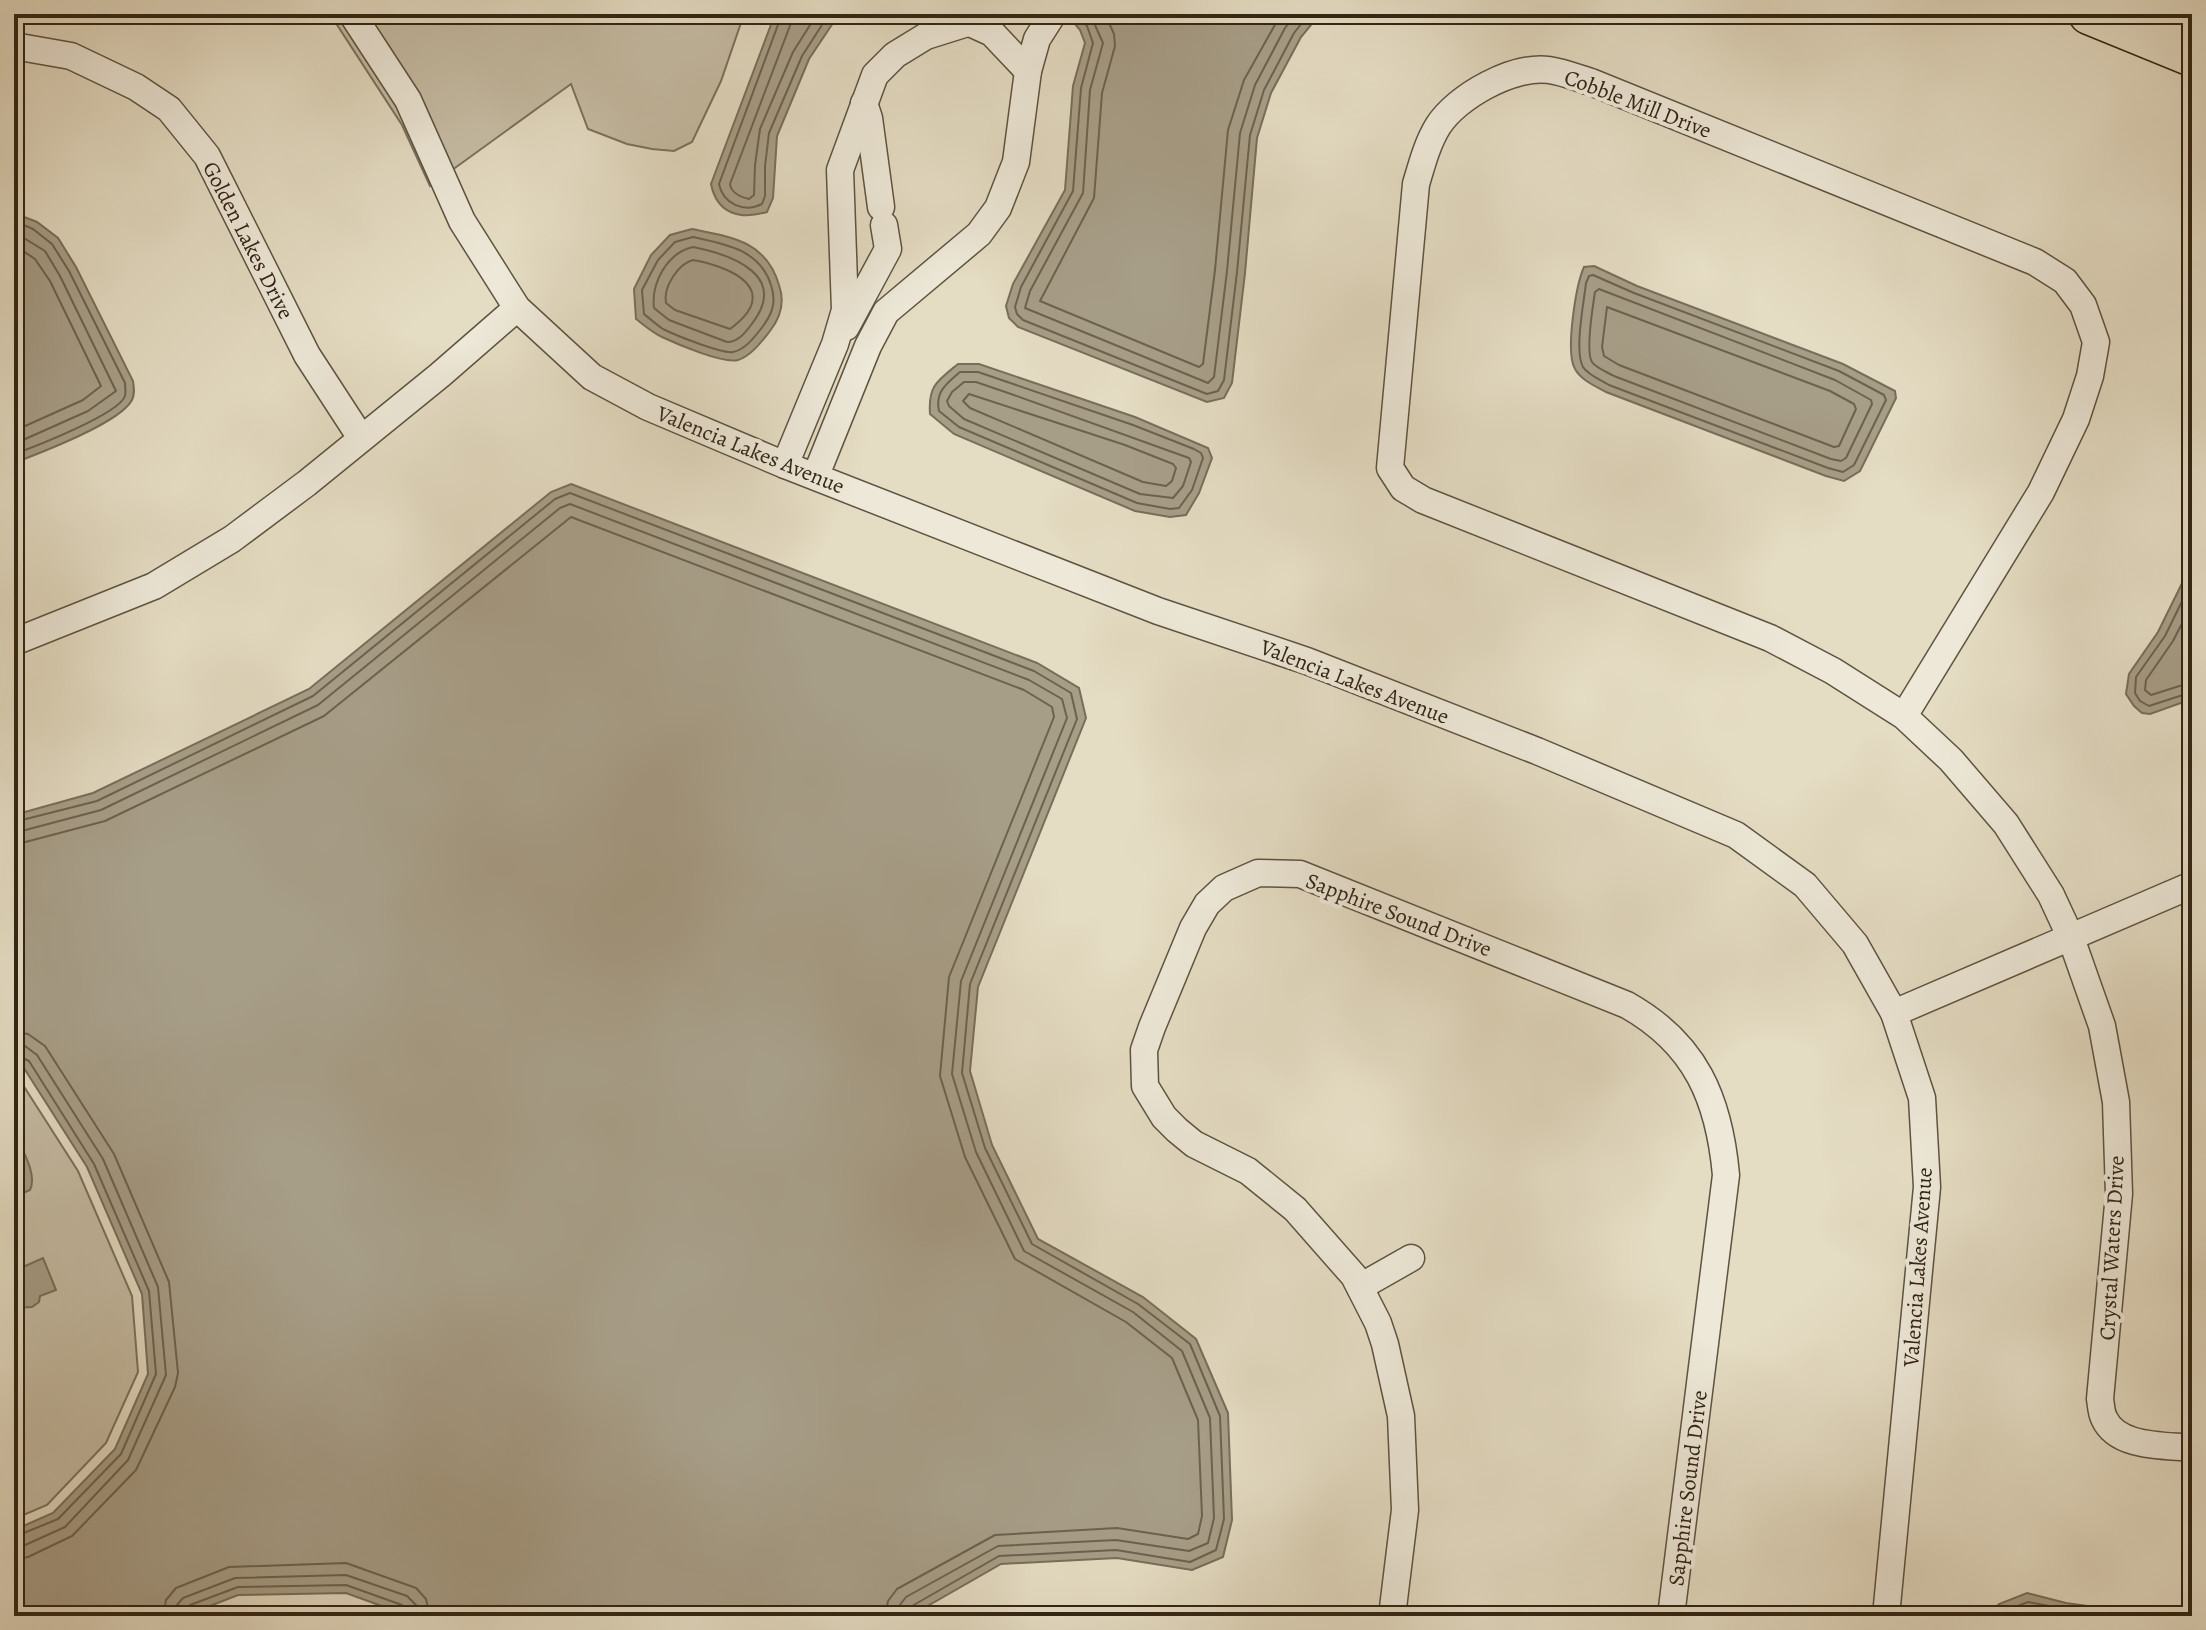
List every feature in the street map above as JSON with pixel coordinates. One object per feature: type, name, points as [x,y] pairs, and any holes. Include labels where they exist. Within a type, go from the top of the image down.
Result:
[{"type":"main road","points":[[2089,14],[2192,56]]},
{"type":"main road","points":[[2174,14],[2192,21]]},
{"type":"street","name":"Valencia Lakes Avenue","points":[[352,14],[408,100],[462,221],[517,308],[592,377],[648,407],[785,465],[1158,611],[1307,661],[1451,717],[1736,835],[1805,885],[1855,944],[1894,1013],[1922,1098],[1927,1187],[1886,1616]]},
{"type":"street","points":[[785,465],[829,358],[845,310],[840,170],[875,75],[895,55],[926,36],[996,14]]},
{"type":"street","points":[[816,475],[868,346],[886,312],[979,234],[998,208],[1016,162],[1028,71],[1037,39],[1053,14]]},
{"type":"street","points":[[970,23],[992,33],[1028,71]]},
{"type":"street","name":"Golden Lakes Drive","points":[[14,46],[71,56],[136,87],[169,109],[207,156],[307,355],[361,438]]},
{"type":"street","name":"Cobble Mill Drive","points":[[1904,716],[2041,492],[2076,419],[2090,376],[2096,342],[2083,305],[2065,281],[2035,262],[1591,82],[1547,70],[1509,74],[1476,91],[1440,123],[1427,147],[1416,184],[1390,468],[1403,488],[1423,500],[1770,638],[1833,671],[1904,716],[1951,760],[2006,824],[2051,895],[2071,938]]},
{"type":"street","points":[[829,358],[888,249],[869,118],[864,103]]},
{"type":"street","points":[[14,642],[154,586],[232,539],[307,483],[517,308]]},
{"type":"street","name":"Sapphire Sound Drive","points":[[1392,1616],[1405,1510],[1401,1416],[1385,1344],[1360,1287],[1354,1276],[1295,1209],[1248,1171],[1186,1137],[1164,1117],[1145,1086],[1144,1050],[1193,928],[1207,904],[1224,888],[1258,873],[1300,874],[1627,1005],[1666,1032],[1684,1050],[1698,1072],[1711,1097],[1718,1121],[1726,1175],[1671,1616]]},
{"type":"street","points":[[1894,1013],[2192,885]]},
{"type":"street","name":"Crystal Waters Drive","points":[[2071,938],[2102,1026],[2116,1102],[2119,1194],[2100,1399],[2104,1418],[2116,1433],[2138,1442],[2192,1448]]},
{"type":"street","points":[[1360,1287],[1411,1258]]},
{"type":"shaded area","points":[[330,14],[744,14],[721,81],[692,142],[674,151],[652,149],[627,144],[588,129],[571,84],[430,186],[402,125]]},
{"type":"shaded area","points":[[14,1071],[78,1171],[132,1296],[138,1372],[106,1443],[47,1505],[14,1519]]},
{"type":"water","points":[[775,14],[839,14],[809,59],[777,136],[773,198],[767,212],[739,215],[718,202],[711,184]]},
{"type":"water","points":[[1067,14],[1320,14],[1301,37],[1271,93],[1257,138],[1232,383],[1224,398],[1207,402],[1018,327],[1009,318],[1006,306],[1013,284],[1065,190],[1073,86],[1085,43],[1080,30]]},
{"type":"water","points":[[14,213],[37,222],[58,238],[76,267],[133,381],[134,391],[125,409],[112,418],[14,463]]},
{"type":"water","points":[[692,229],[734,239],[756,250],[766,259],[779,285],[782,303],[777,320],[756,348],[738,360],[722,359],[689,348],[659,335],[636,319],[634,289],[651,255],[670,235]]},
{"type":"water","points":[[1594,266],[1637,286],[1843,364],[1895,391],[1896,398],[1860,471],[1844,481],[1826,476],[1606,392],[1585,380],[1572,360],[1571,334],[1584,267]]},
{"type":"water","points":[[958,364],[979,364],[1135,417],[1208,448],[1212,458],[1199,493],[1186,515],[1170,517],[1135,511],[954,434],[930,414],[930,405],[935,385]]},
{"type":"water","points":[[571,484],[1037,663],[1079,688],[1086,718],[978,987],[970,1071],[992,1145],[1038,1239],[1143,1297],[1196,1339],[1228,1413],[1232,1520],[1223,1557],[1192,1570],[1117,1558],[1001,1564],[910,1616],[409,1616],[346,1593],[238,1595],[184,1616],[14,1616],[14,1530],[53,1513],[115,1449],[148,1374],[142,1294],[87,1167],[22,1065],[14,1060],[14,815],[93,793],[309,689],[551,492]]},
{"type":"water","points":[[2192,563],[2192,699],[2150,714],[2142,713],[2126,694],[2129,674],[2158,632]]},
{"type":"water","points":[[14,1132],[32,1176],[30,1190],[23,1193],[14,1187]]},
{"type":"water","points":[[43,1258],[56,1290],[40,1296],[39,1302],[32,1307],[14,1308],[14,1271]]},
{"type":"water","points":[[2027,1593],[2066,1603],[2160,1616],[1986,1616],[1999,1604]]}]
